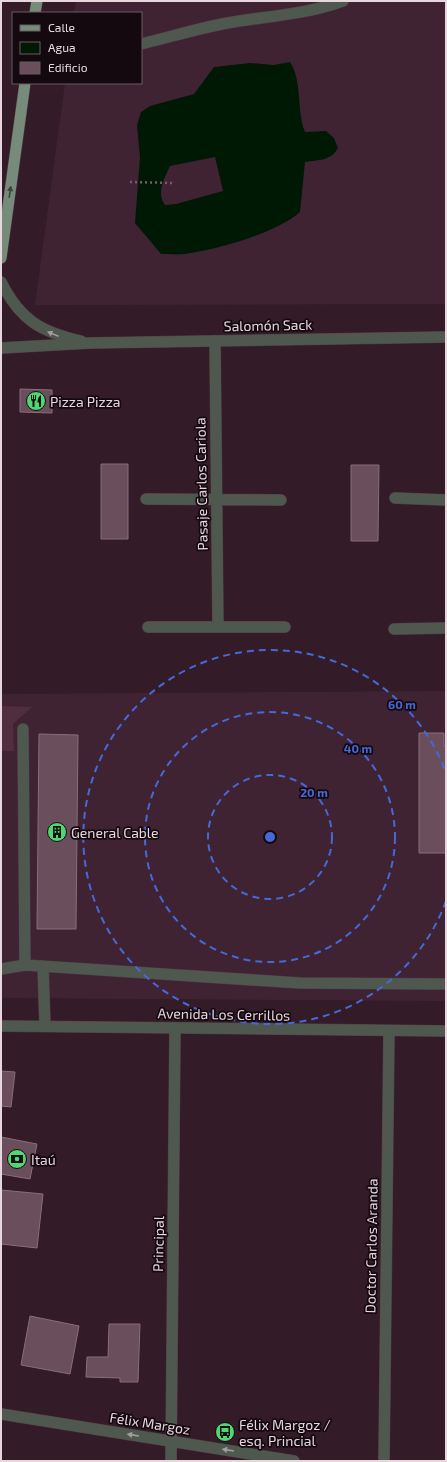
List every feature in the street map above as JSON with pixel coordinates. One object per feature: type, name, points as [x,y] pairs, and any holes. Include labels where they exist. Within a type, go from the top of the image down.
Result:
[{"type":"main road","points":[[35,12],[37,1]]},
{"type":"main road","points":[[1,258],[25,84]]},
{"type":"street","points":[[142,44],[232,22],[281,16],[330,6],[343,1]]},
{"type":"street","name":"Salomón Sack","points":[[1,282],[15,305],[39,328],[58,336],[91,343]]},
{"type":"street","name":"Salomón Sack","points":[[1,348],[91,343],[446,337]]},
{"type":"street","name":"Pasaje Carlos Cariola","points":[[215,341],[218,627]]},
{"type":"street","points":[[146,498],[281,500]]},
{"type":"street","points":[[395,498],[446,500]]},
{"type":"street","points":[[148,626],[285,627]]},
{"type":"street","points":[[394,628],[446,628]]},
{"type":"street","points":[[23,729],[25,965]]},
{"type":"street","points":[[1,969],[25,965],[300,983],[446,984]]},
{"type":"street","points":[[43,966],[45,1026]]},
{"type":"street","name":"Avenida Los Cerrillos","points":[[1,1026],[446,1031]]},
{"type":"street","name":"Principal","points":[[171,1461],[175,1028]]},
{"type":"street","name":"Doctor Carlos Aranda","points":[[384,1461],[389,1031]]},
{"type":"street","name":"Félix Margoz","points":[[1,1414],[294,1461]]},
{"type":"path","points":[[130,182],[174,183]]},
{"type":"shaded area","points":[[76,1],[446,1],[446,304],[35,305],[65,84],[142,84],[142,12],[74,12]]},
{"type":"shaded area","points":[[446,691],[446,1001],[1,998],[1,694]]},
{"type":"shaded area","points":[[1,706],[32,707],[13,724],[14,751],[1,751]]},
{"type":"water","points":[[290,62],[294,70],[297,79],[302,123],[305,132],[326,131],[334,138],[338,148],[328,158],[305,162],[300,212],[289,220],[262,233],[213,249],[185,254],[161,254],[135,223],[140,157],[137,125],[141,112],[150,106],[194,94],[214,67],[250,63],[274,65]],"holes":[[[215,157],[223,191],[176,204],[165,205],[161,196],[162,186],[170,166]]]},
{"type":"building","name":"Pizza Pizza","points":[[20,389],[52,390],[52,413],[20,412]]},
{"type":"building","points":[[101,464],[128,464],[128,539],[101,539]]},
{"type":"building","points":[[351,465],[379,465],[378,541],[351,541]]},
{"type":"building","points":[[419,733],[444,733],[444,746],[446,746],[446,853],[419,853]]},
{"type":"building","name":"General Cable","points":[[39,734],[78,735],[76,929],[37,929]]},
{"type":"building","points":[[1,1071],[15,1072],[11,1107],[1,1106]]},
{"type":"building","name":"Itaú","points":[[1,1137],[37,1144],[30,1179],[1,1174]]},
{"type":"building","points":[[1,1190],[43,1194],[37,1248],[1,1244]]},
{"type":"building","points":[[30,1316],[79,1326],[70,1374],[21,1365]]},
{"type":"building","points":[[109,1324],[140,1324],[138,1382],[120,1382],[120,1378],[86,1377],[87,1357],[108,1357]]},
{"type":"place","name":"Pizza Pizza","points":[[36,401]]},
{"type":"place","name":"General Cable","points":[[57,832]]},
{"type":"place","name":"Itaú","points":[[17,1159]]},
{"type":"place","name":"Félix Margoz / esq. Princial","points":[[225,1432]]}]
